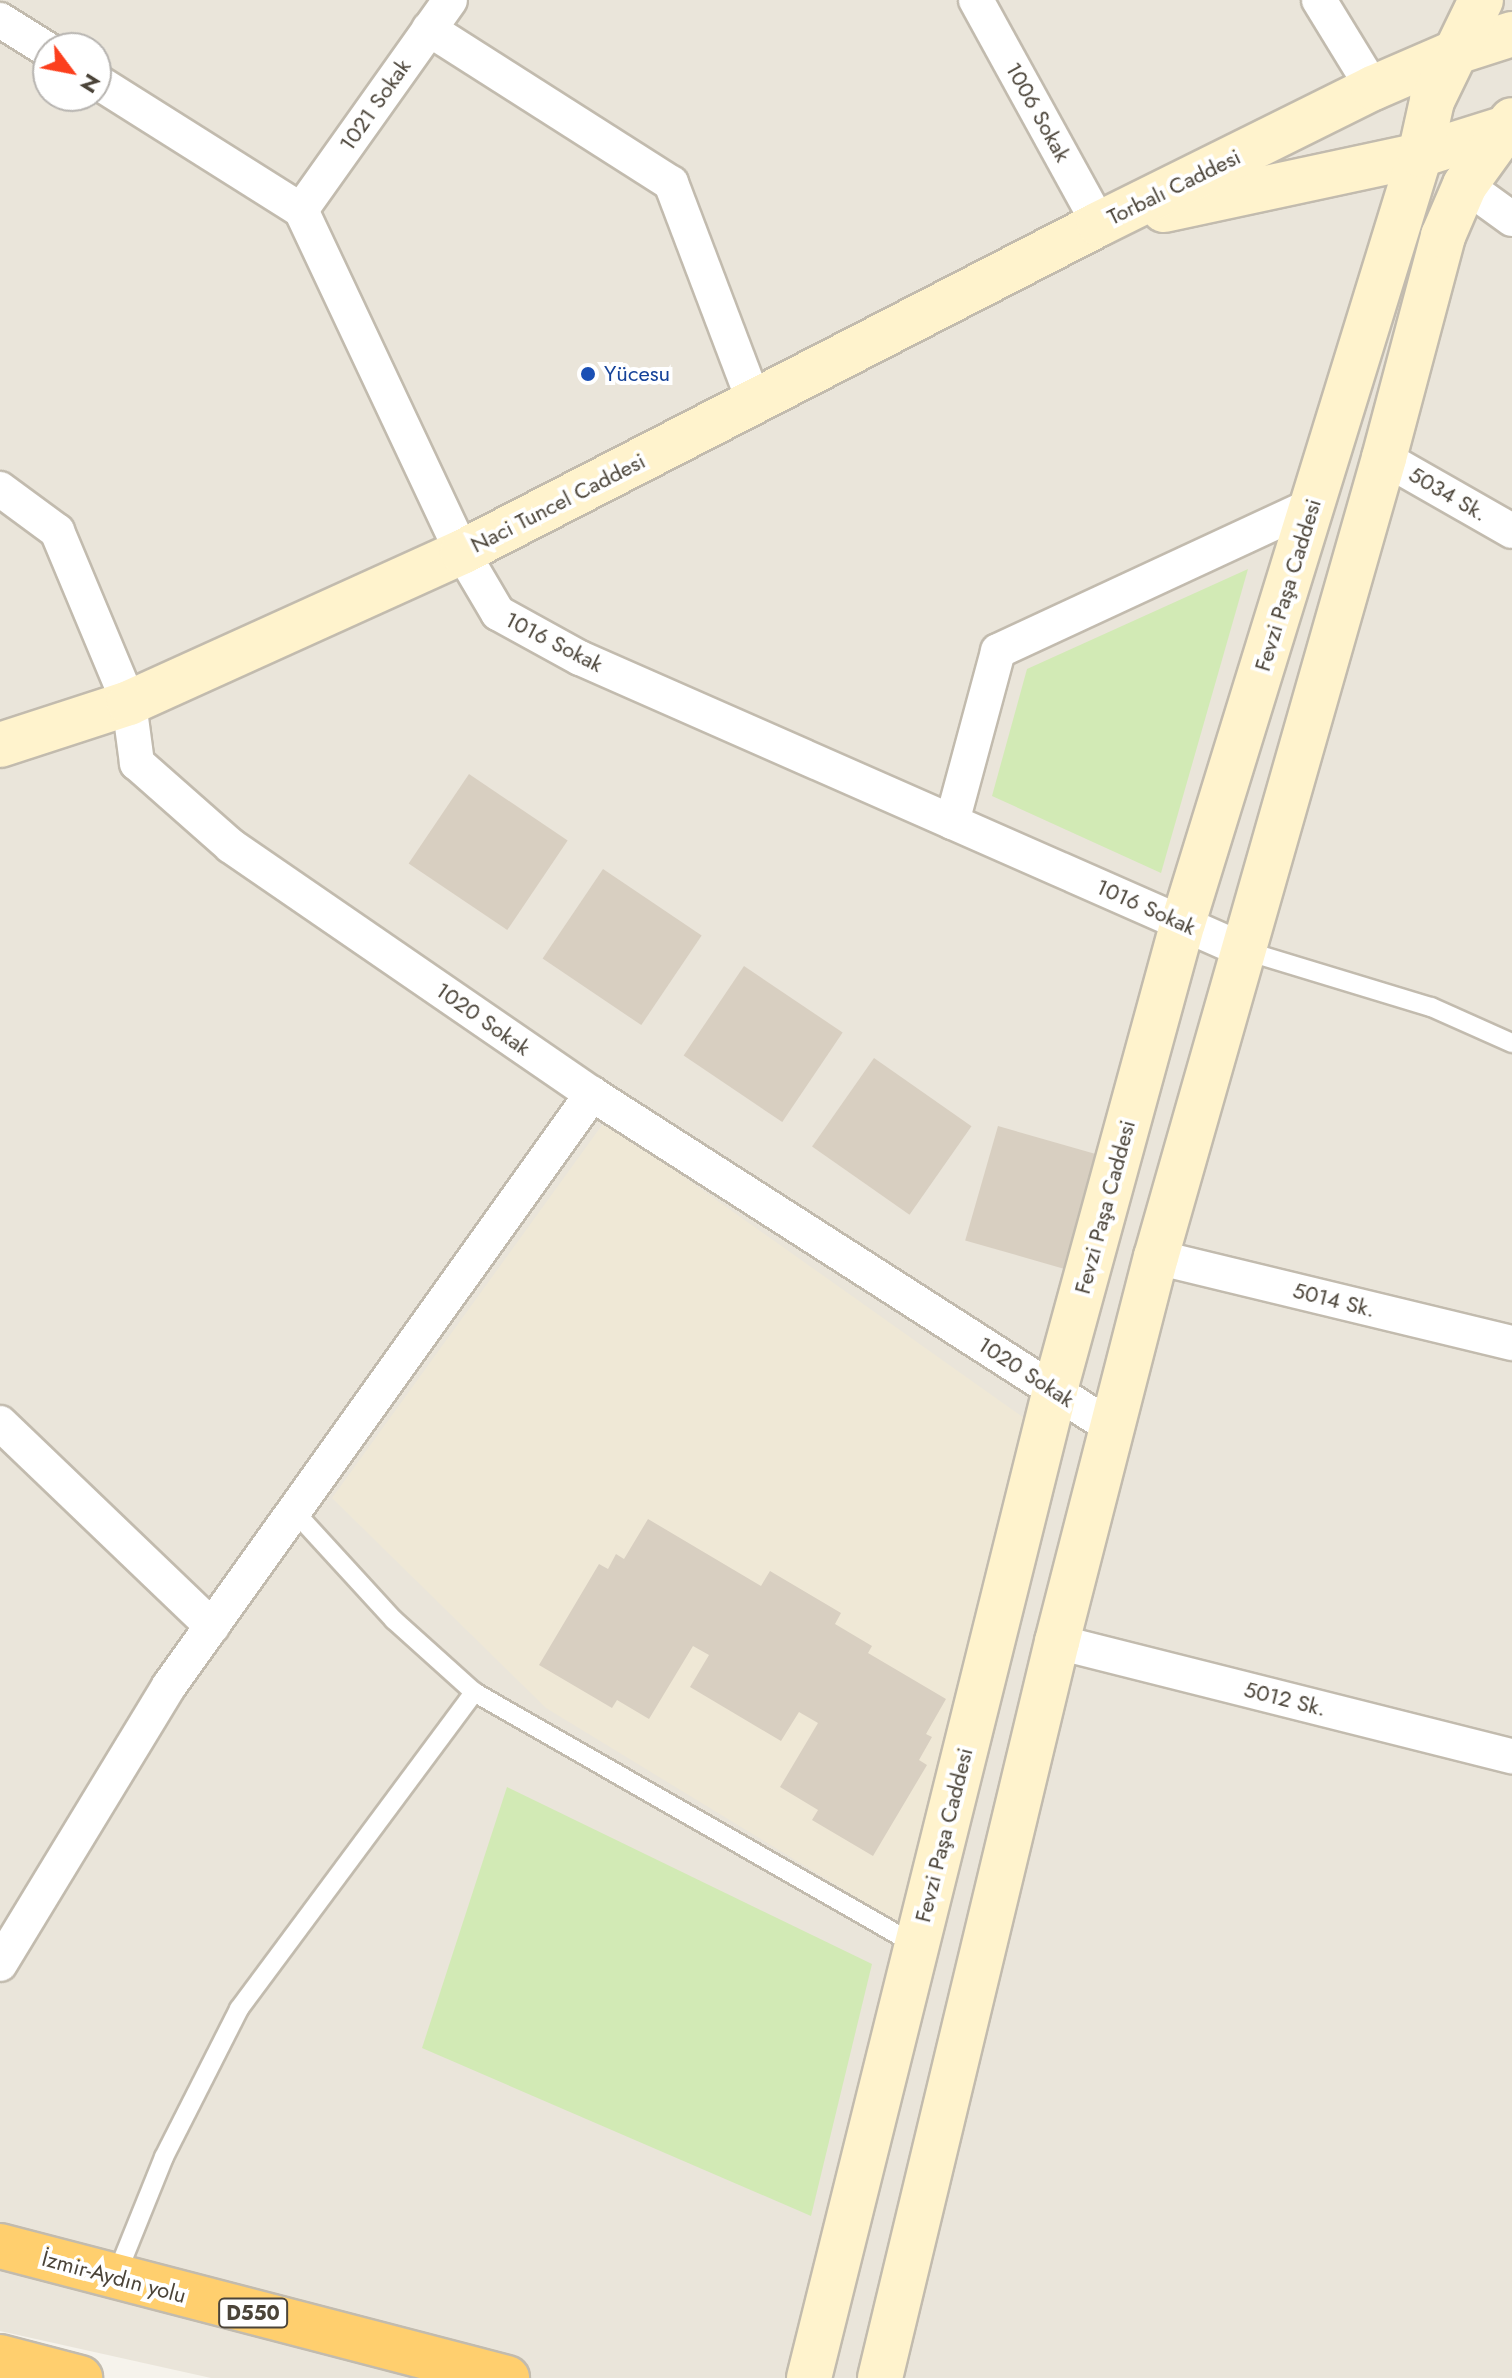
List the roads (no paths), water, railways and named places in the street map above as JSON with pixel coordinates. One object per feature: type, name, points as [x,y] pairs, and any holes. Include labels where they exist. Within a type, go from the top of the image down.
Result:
[{"type":"highway","name":"İzmir-Aydın yolu","points":[[0,2246],[507,2378]]},
{"type":"highway","points":[[0,2357],[80,2378]]},
{"type":"main road","name":"Fevzi Paşa Caddesi","points":[[809,2378],[1055,1390],[1183,923],[1420,155],[1432,101],[1481,0]]},
{"type":"main road","name":"Torbalı Caddesi","points":[[1099,224],[1373,88],[1456,52],[1512,34]]},
{"type":"main road","name":"Torbalı Caddesi","points":[[1099,224],[1420,155],[1509,125]]},
{"type":"main road","points":[[880,2378],[1057,1642],[1156,1257],[1384,458],[1443,236],[1465,185],[1509,125]]},
{"type":"main road","name":"Naci Tuncel Caddesi","points":[[0,745],[129,703],[462,552],[1099,224]]},
{"type":"street","name":"1021 Sokak","points":[[301,210],[450,0]]},
{"type":"street","name":"1006 Sokak","points":[[976,0],[1099,224]]},
{"type":"street","points":[[1319,0],[1373,88]]},
{"type":"street","points":[[0,20],[32,40]]},
{"type":"street","points":[[429,29],[671,183],[754,402]]},
{"type":"street","points":[[112,91],[301,210]]},
{"type":"street","points":[[1465,185],[1512,219]]},
{"type":"street","name":"1016 Sokak","points":[[301,210],[462,552],[498,613],[580,658],[1243,950]]},
{"type":"street","name":"5034 Sk.","points":[[1384,458],[1512,531]]},
{"type":"street","name":"1020 Sokak","points":[[0,489],[57,531],[129,703],[137,763],[231,846],[592,1094],[1111,1427]]},
{"type":"street","points":[[952,822],[998,651],[1312,505]]},
{"type":"street","points":[[0,1964],[169,1686],[592,1094]]},
{"type":"street","name":"5014 Sk.","points":[[1156,1257],[1512,1343]]},
{"type":"street","points":[[0,1423],[212,1626]]},
{"type":"street","name":"5012 Sk.","points":[[1057,1642],[1512,1756]]},
{"type":"lane","points":[[1243,950],[1431,1007],[1512,1043]]},
{"type":"lane","points":[[294,1511],[394,1620],[474,1692],[917,1945]]},
{"type":"lane","points":[[115,2278],[164,2157],[239,2009],[474,1692]]},
{"type":"place","name":"Yücesu","points":[[588,374]]}]
